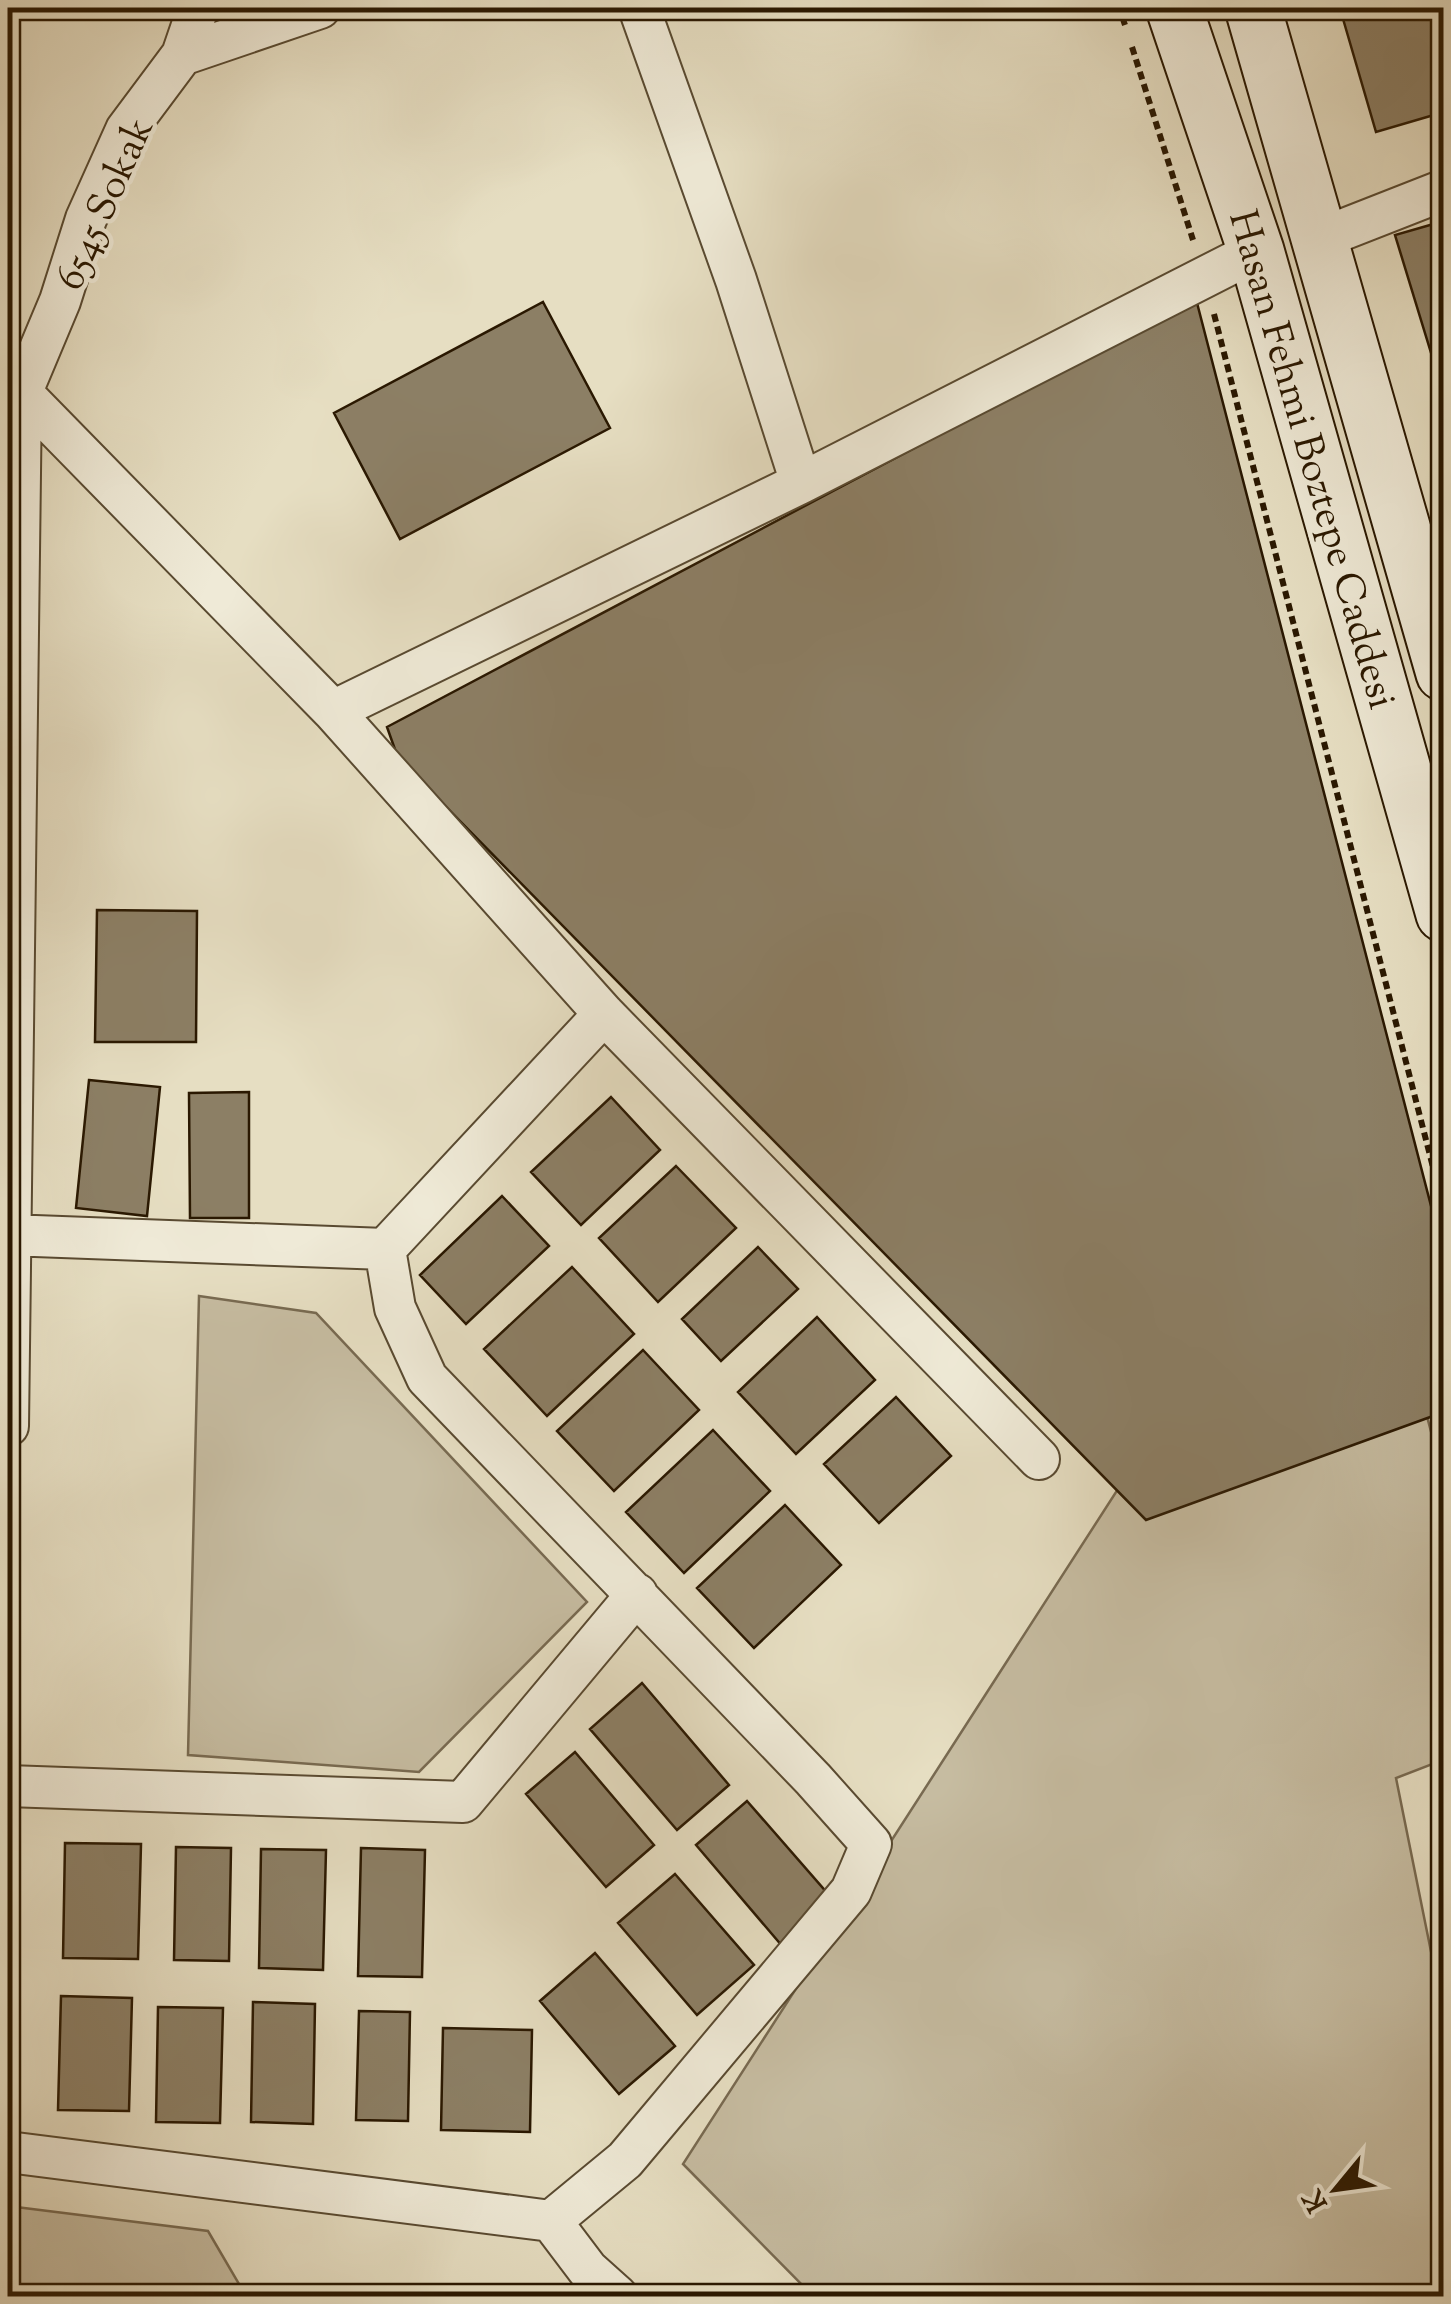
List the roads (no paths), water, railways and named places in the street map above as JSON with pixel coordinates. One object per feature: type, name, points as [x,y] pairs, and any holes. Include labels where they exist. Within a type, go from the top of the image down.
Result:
[{"type":"main road","name":"Hasan Fehmi Boztepe Caddesi","points":[[1174,8],[1256,251],[1444,914]]},
{"type":"main road","name":"Hasan Fehmi Boztepe Caddesi","points":[[1254,8],[1320,239],[1436,616],[1444,673]]},
{"type":"street","name":"6545 Sokak","points":[[8,1426],[14,387],[60,301],[86,219],[126,130],[182,55],[198,8]]},
{"type":"street","points":[[182,55],[320,8]]},
{"type":"street","points":[[639,8],[736,280],[801,483]]},
{"type":"street","points":[[1320,239],[1444,190]]},
{"type":"street","points":[[333,711],[801,483],[1256,251]]},
{"type":"street","points":[[14,387],[333,711],[604,1014],[1039,1458]]},
{"type":"street","points":[[10,1235],[385,1249],[604,1014]]},
{"type":"street","points":[[385,1249],[394,1308],[427,1378],[637,1594],[871,1844],[851,1891],[624,2160],[551,2221]]},
{"type":"street","points":[[8,1786],[463,1802],[637,1594]]},
{"type":"street","points":[[8,2152],[551,2221],[588,2270],[617,2296]]}]
